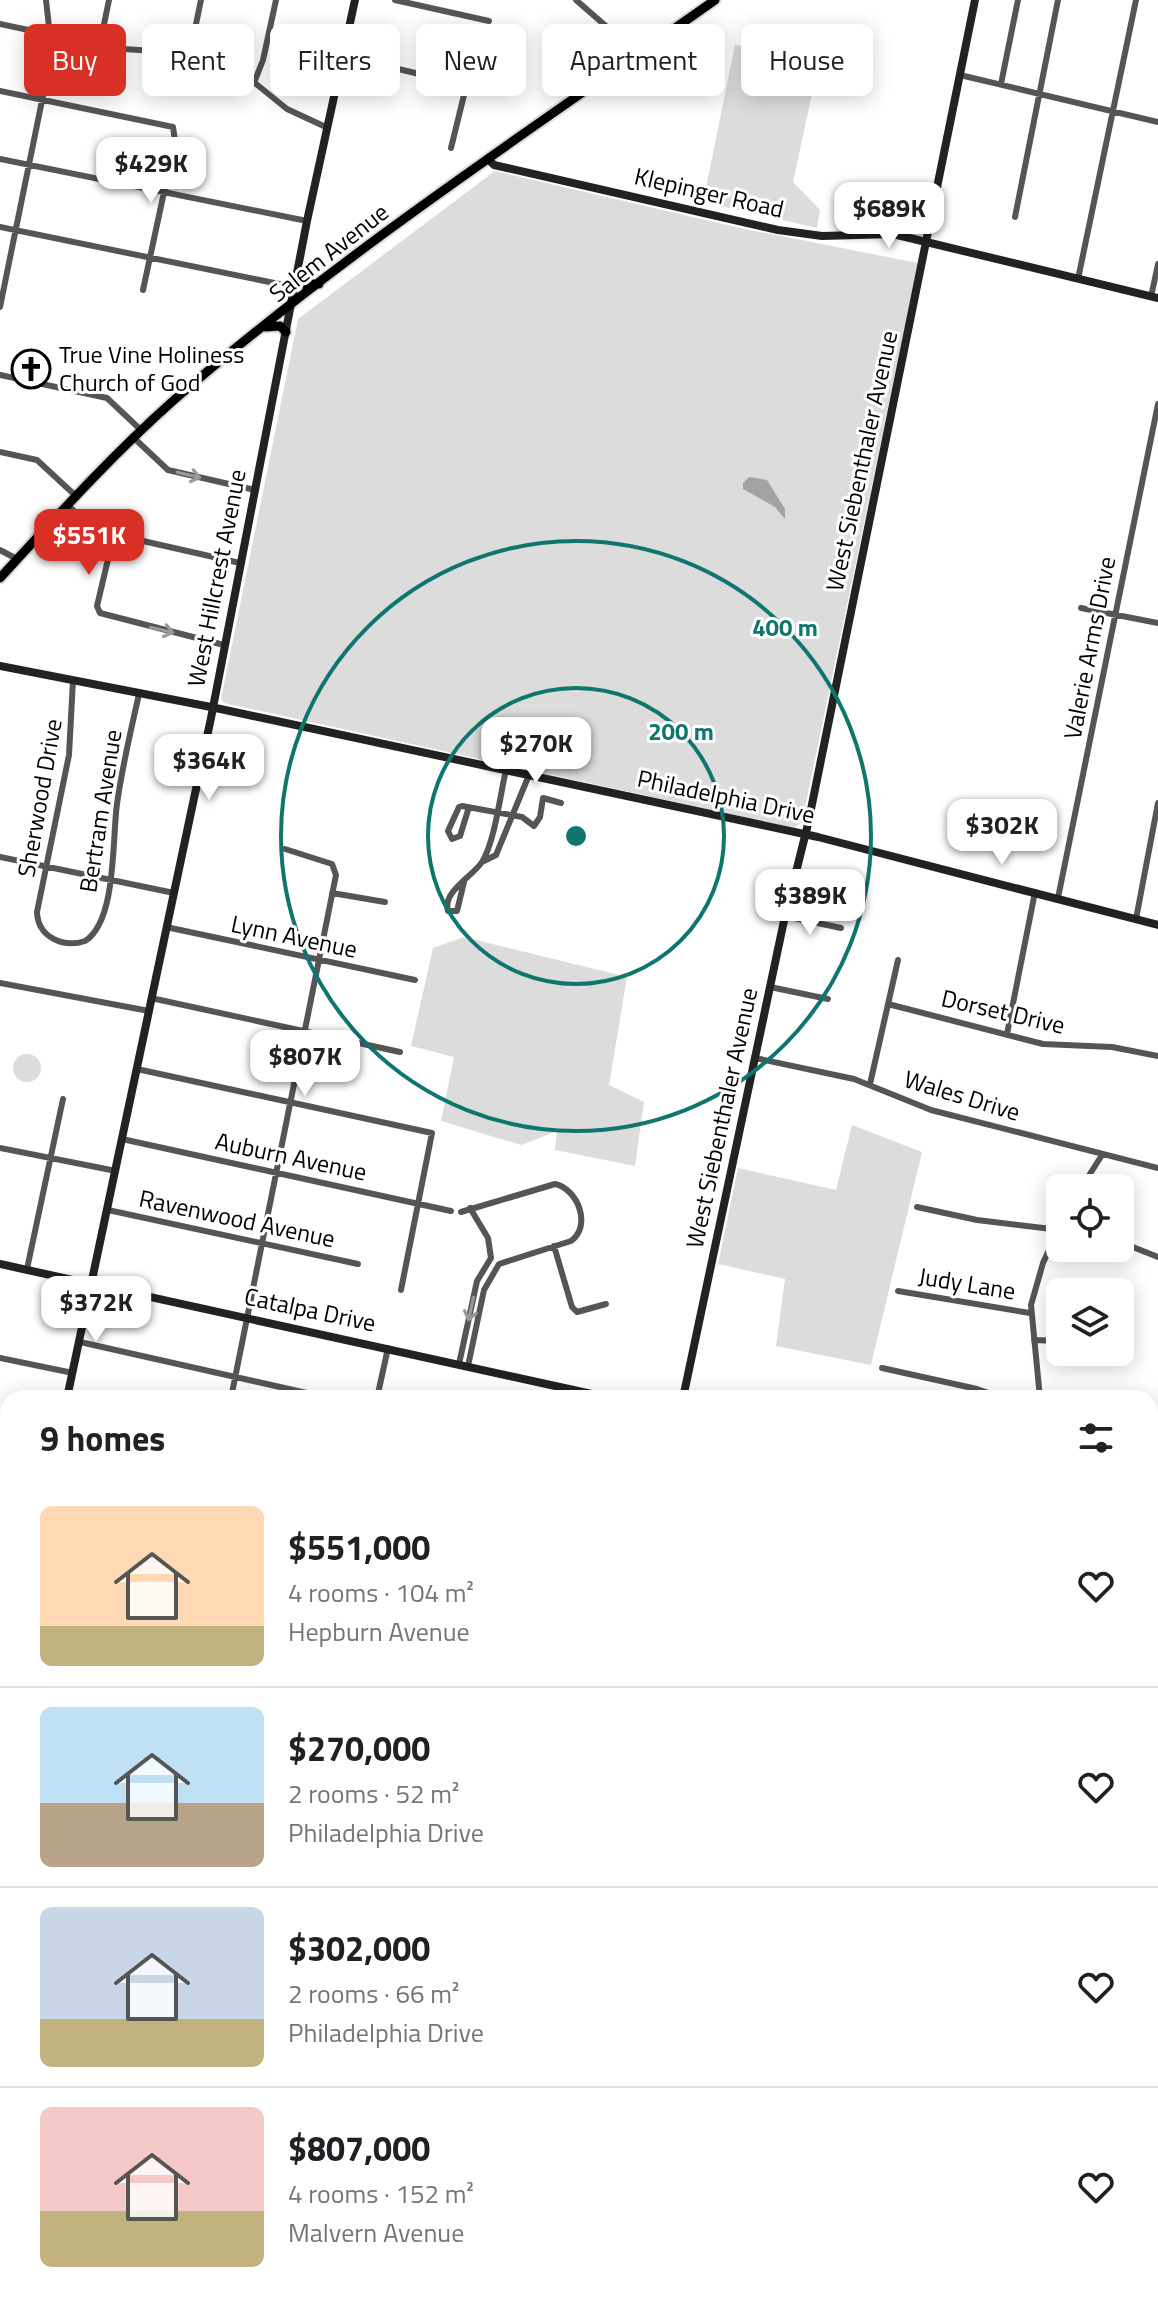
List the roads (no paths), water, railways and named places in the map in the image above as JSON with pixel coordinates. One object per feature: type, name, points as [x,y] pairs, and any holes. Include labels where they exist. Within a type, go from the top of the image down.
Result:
[{"type":"main road","name":"Salem Avenue","points":[[679,24],[711,1]]},
{"type":"main road","name":"Salem Avenue","points":[[0,578],[138,434],[205,374],[319,284],[578,96]]},
{"type":"main road","points":[[295,282],[319,284]]},
{"type":"main road","points":[[266,327],[280,326],[286,332]]},
{"type":"street","points":[[46,0],[49,24]]},
{"type":"street","points":[[104,24],[109,0]]},
{"type":"street","points":[[196,24],[201,0]]},
{"type":"street","points":[[276,0],[263,60],[254,83],[287,109],[328,128]]},
{"type":"street","name":"West Hillcrest Avenue","points":[[350,24],[355,0]]},
{"type":"street","points":[[395,0],[489,21]]},
{"type":"street","points":[[576,0],[600,24]]},
{"type":"street","name":"West Siebenthaler Avenue","points":[[685,1390],[803,836],[975,0]]},
{"type":"street","points":[[1001,84],[1018,0]]},
{"type":"street","points":[[1015,217],[1058,0]]},
{"type":"street","points":[[1078,279],[1136,0]]},
{"type":"street","points":[[0,24],[24,29]]},
{"type":"street","points":[[400,69],[464,87],[451,148]]},
{"type":"street","points":[[960,75],[1158,122]]},
{"type":"street","points":[[0,91],[167,124],[174,129],[175,141],[143,290]]},
{"type":"street","points":[[1,302],[42,96]]},
{"type":"street","name":"West Hillcrest Avenue","points":[[69,1390],[174,893],[307,221],[335,96]]},
{"type":"street","points":[[0,159],[307,221]]},
{"type":"street","name":"Klepinger Road","points":[[488,159],[494,165],[791,232],[822,236],[884,233],[1155,297]]},
{"type":"street","points":[[0,227],[150,258],[295,282]]},
{"type":"street","points":[[1155,297],[1158,264]]},
{"type":"street","points":[[0,375],[107,398],[168,470],[255,490]]},
{"type":"street","name":"Valerie Arms Drive","points":[[1058,898],[1158,404]]},
{"type":"street","points":[[0,452],[37,460],[77,497]]},
{"type":"street","points":[[68,506],[91,527],[240,563]]},
{"type":"street","points":[[114,534],[97,606],[100,613],[224,645]]},
{"type":"street","points":[[0,550],[17,559]]},
{"type":"street","points":[[1081,608],[1158,623]]},
{"type":"street","name":"Philadelphia Drive","points":[[0,666],[211,707],[803,836],[1158,925]]},
{"type":"street","name":"Sherwood Drive","points":[[73,680],[70,746],[38,921],[46,934],[61,943],[81,942],[95,932]]},
{"type":"street","name":"Bertram Avenue","points":[[95,932],[101,923],[109,880],[117,803],[139,694]]},
{"type":"street","points":[[481,863],[506,770]]},
{"type":"street","points":[[464,882],[457,911],[448,911],[446,903],[450,895],[481,863],[496,855],[529,775]]},
{"type":"street","points":[[469,807],[460,836],[452,839],[448,831],[457,808],[469,807],[514,816],[534,826],[540,817],[543,798],[561,803]]},
{"type":"street","points":[[1136,919],[1158,803]]},
{"type":"street","points":[[233,1390],[336,875],[332,864],[285,849]]},
{"type":"street","points":[[0,857],[174,893]]},
{"type":"street","points":[[1007,1034],[1035,892]]},
{"type":"street","points":[[332,893],[385,902]]},
{"type":"street","points":[[785,916],[841,928]]},
{"type":"street","name":"Lynn Avenue","points":[[166,927],[415,980]]},
{"type":"street","points":[[870,1084],[898,960]]},
{"type":"street","points":[[0,983],[149,1011]]},
{"type":"street","points":[[770,987],[828,999]]},
{"type":"street","points":[[151,998],[400,1052]]},
{"type":"street","name":"Dorset Drive","points":[[888,1004],[1053,1046],[1112,1047],[1158,1056]]},
{"type":"street","name":"Wales Drive","points":[[755,1058],[870,1084],[931,1110],[1158,1168]]},
{"type":"street","points":[[137,1069],[432,1134],[401,1290]]},
{"type":"street","points":[[27,1269],[63,1099]]},
{"type":"street","name":"Auburn Avenue","points":[[122,1139],[451,1211]]},
{"type":"street","name":"Ravenwood Avenue","points":[[0,1148],[116,1171]]},
{"type":"street","points":[[1090,1174],[1102,1155]]},
{"type":"street","points":[[461,1212],[552,1184],[562,1186],[574,1198],[581,1223],[574,1239],[499,1264],[484,1290],[464,1365]]},
{"type":"street","points":[[917,1207],[977,1220],[1046,1228]]},
{"type":"street","points":[[464,1365],[477,1281],[491,1258],[488,1238],[470,1208]]},
{"type":"street","name":"Ravenwood Avenue","points":[[108,1210],[358,1264]]},
{"type":"street","points":[[554,1246],[572,1307],[577,1312],[606,1304]]},
{"type":"street","points":[[1134,1248],[1158,1257]]},
{"type":"street","points":[[491,1258],[499,1264]]},
{"type":"street","points":[[1039,1390],[1030,1313],[1036,1283],[1046,1260]]},
{"type":"street","name":"Catalpa Drive","points":[[0,1264],[575,1390]]},
{"type":"street","name":"Judy Lane","points":[[898,1291],[1030,1313]]},
{"type":"street","points":[[1034,1340],[1046,1340]]},
{"type":"street","points":[[80,1342],[293,1390]]},
{"type":"street","points":[[379,1390],[388,1348]]},
{"type":"street","points":[[0,1358],[73,1373]]},
{"type":"street","points":[[882,1368],[980,1390]]},
{"type":"place","name":"True Vine Holiness Church of God","points":[[31,369]]}]
